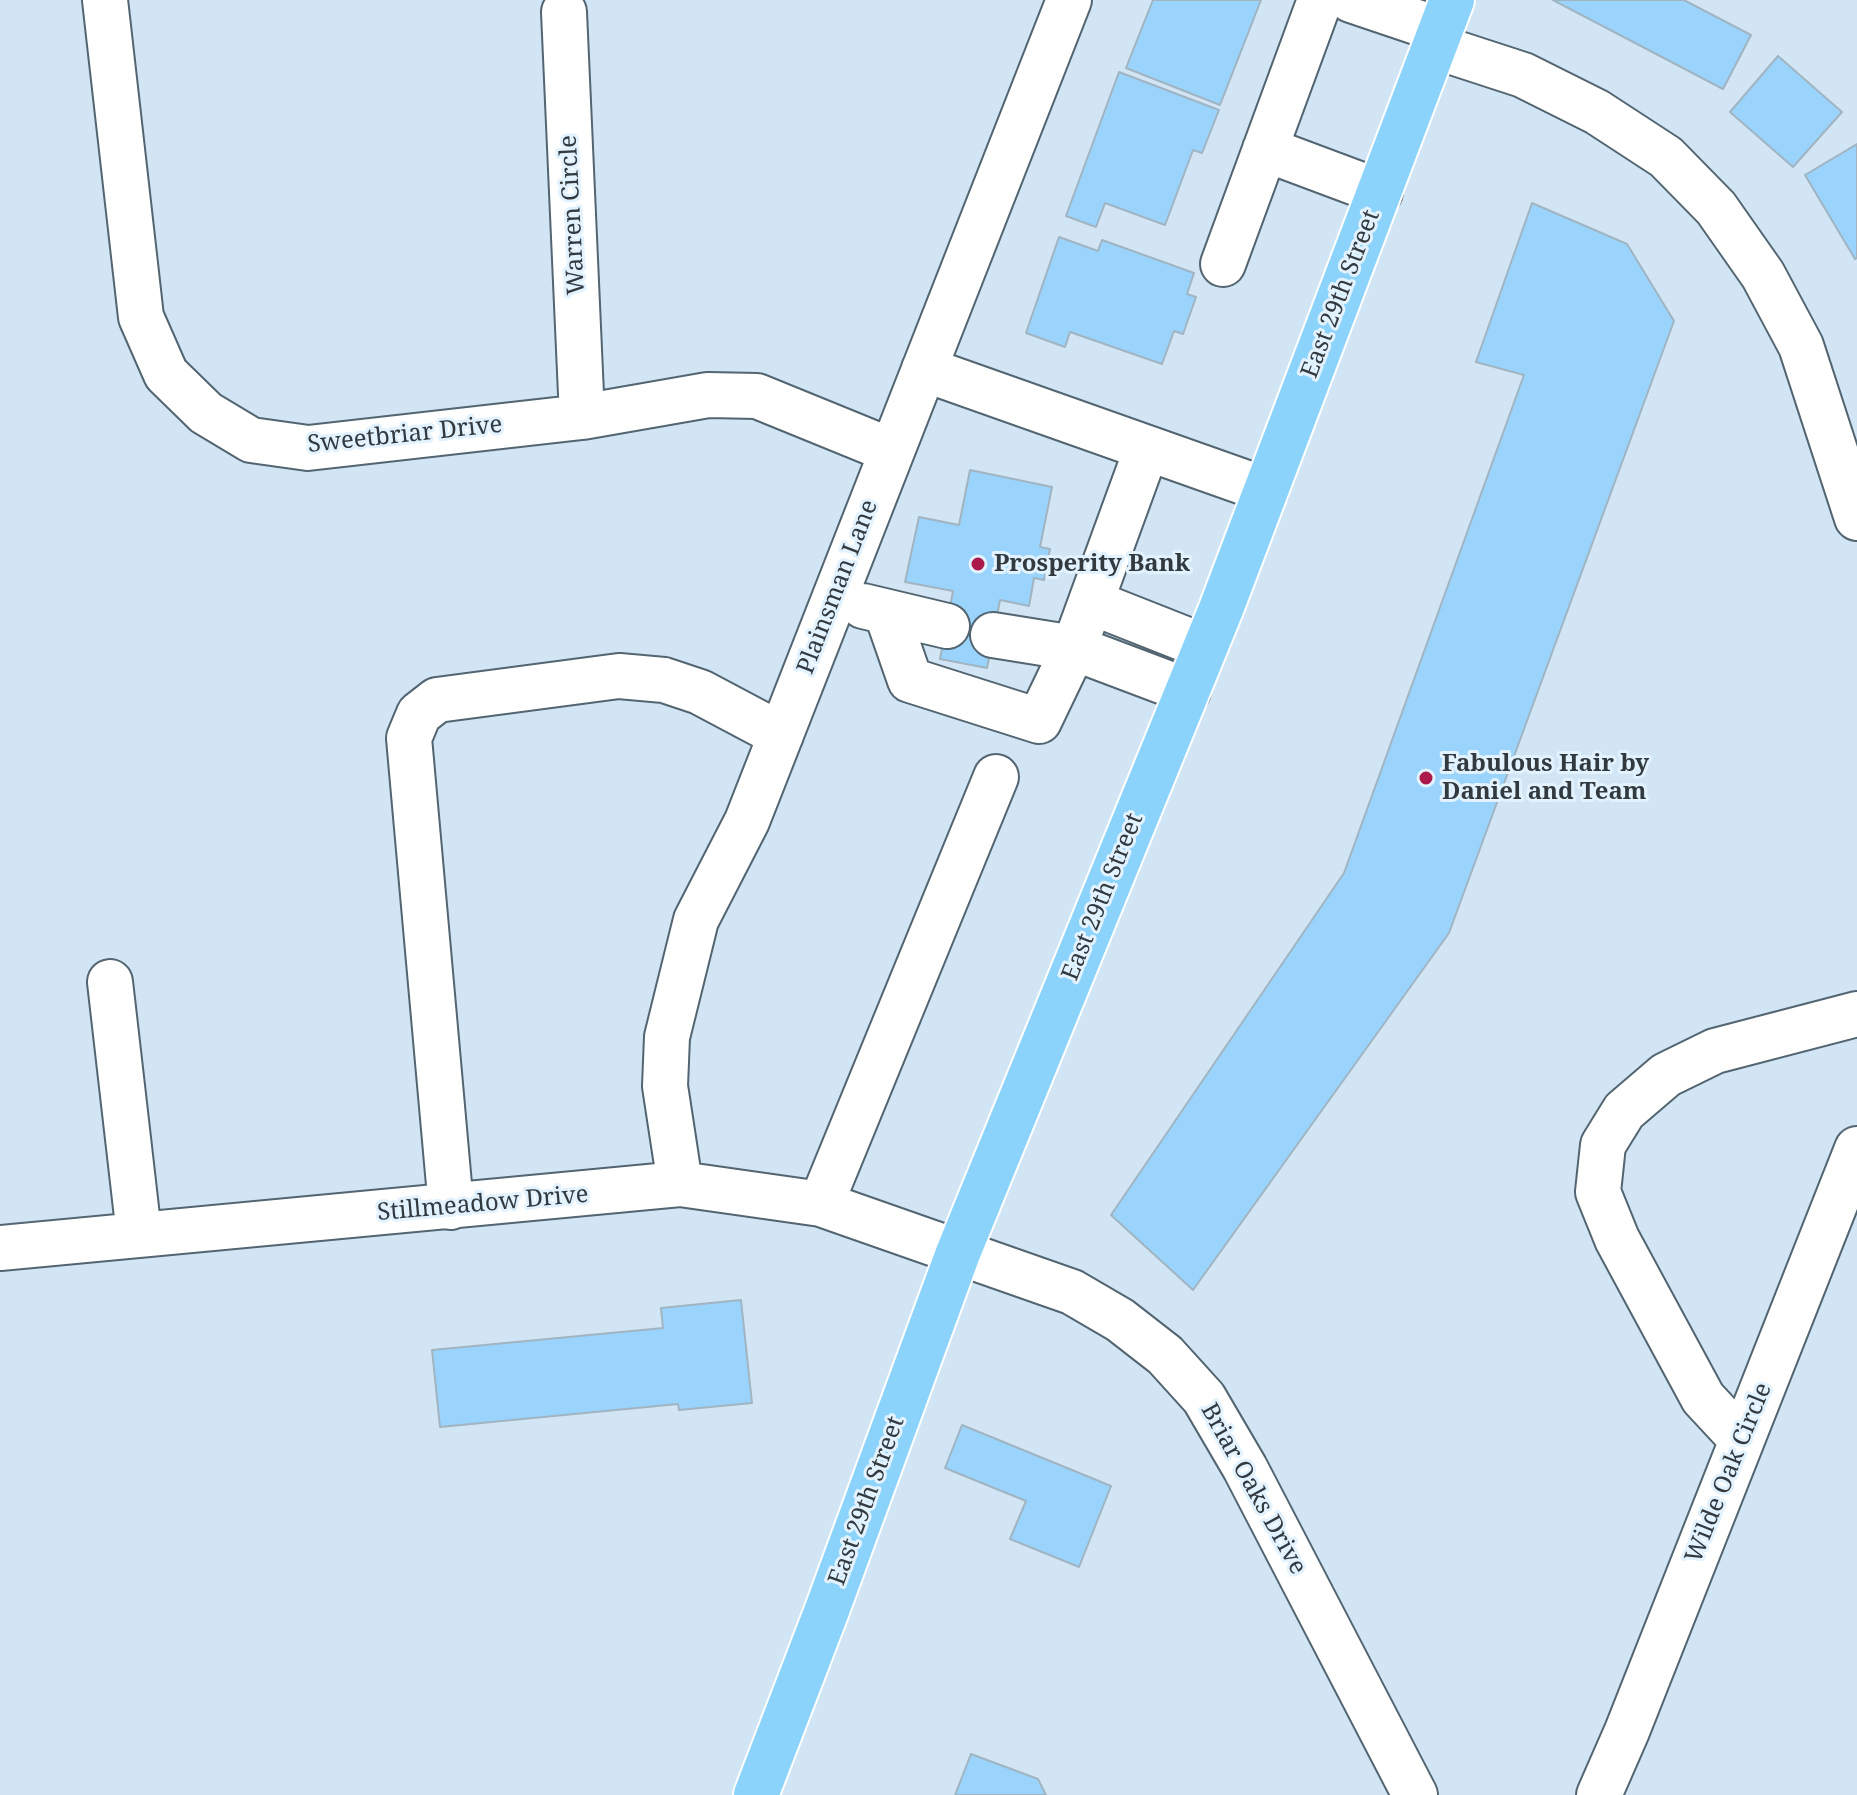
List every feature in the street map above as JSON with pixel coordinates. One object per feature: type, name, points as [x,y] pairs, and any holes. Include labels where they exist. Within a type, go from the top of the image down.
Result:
[{"type":"main road","name":"East 29th Street","points":[[756,1795],[958,1253],[1188,691],[1442,25]]},
{"type":"street","name":"Sweetbriar Drive","points":[[105,0],[141,317],[166,374],[206,413],[251,440],[308,448],[582,417],[708,395],[757,396],[892,451]]},
{"type":"street","name":"Plainsman Lane","points":[[680,1184],[665,1086],[667,1037],[696,920],[747,821],[1069,0]]},
{"type":"street","points":[[1223,264],[1320,0]]},
{"type":"street","points":[[1351,0],[1442,25],[1523,75],[1597,112],[1666,157],[1716,208],[1763,275],[1801,346],[1857,518]]},
{"type":"street","name":"Warren Circle","points":[[564,12],[582,417]]},
{"type":"street","points":[[1265,149],[1380,192]]},
{"type":"street","points":[[924,369],[1266,490]]},
{"type":"street","points":[[887,614],[910,680],[1039,721],[1074,648],[1147,448]]},
{"type":"street","points":[[834,597],[887,614],[947,626]]},
{"type":"street","points":[[1091,602],[1205,647]]},
{"type":"street","points":[[993,635],[1074,648],[1188,691]]},
{"type":"street","points":[[451,1207],[409,738],[419,714],[437,700],[619,676],[664,680],[700,692],[781,735]]},
{"type":"street","points":[[821,1204],[996,777]]},
{"type":"street","points":[[110,982],[139,1234]]},
{"type":"street","points":[[1742,1440],[1703,1398],[1617,1239],[1598,1192],[1603,1145],[1624,1111],[1666,1075],[1715,1051],[1857,1014]]},
{"type":"street","name":"Wilde Oak Circle","points":[[1599,1795],[1857,1149]]},
{"type":"street","name":"Stillmeadow Drive","points":[[0,1248],[680,1184],[821,1204],[958,1253]]},
{"type":"street","name":"Briar Oaks Drive","points":[[958,1253],[1072,1292],[1120,1320],[1165,1355],[1204,1398],[1245,1468],[1415,1795]]},
{"type":"building","points":[[1153,0],[1261,0],[1220,105],[1126,68]]},
{"type":"building","points":[[1553,0],[1684,0],[1751,35],[1723,89]]},
{"type":"building","points":[[1778,56],[1842,112],[1793,167],[1730,112]]},
{"type":"building","points":[[1119,72],[1219,110],[1202,153],[1193,150],[1165,225],[1105,203],[1096,227],[1066,216]]},
{"type":"building","points":[[1857,144],[1857,258],[1855,259],[1805,175]]},
{"type":"building","points":[[1532,203],[1627,244],[1674,321],[1449,933],[1193,1290],[1111,1215],[1344,873],[1524,375],[1476,362]]},
{"type":"building","points":[[1059,237],[1098,251],[1102,240],[1194,273],[1187,294],[1196,297],[1183,334],[1174,331],[1162,364],[1070,332],[1065,347],[1026,333]]},
{"type":"building","name":"Prosperity Bank","points":[[970,470],[1052,487],[1040,547],[1050,549],[1044,580],[1034,578],[1029,606],[1000,600],[987,668],[940,659],[953,591],[905,582],[919,517],[959,525]]},
{"type":"building","points":[[741,1300],[752,1403],[679,1410],[678,1404],[440,1427],[432,1350],[663,1328],[661,1308]]},
{"type":"building","points":[[962,1425],[1111,1486],[1079,1567],[1010,1539],[1026,1501],[945,1468]]},
{"type":"building","points":[[971,1754],[1038,1779],[1046,1795],[955,1795]]},
{"type":"place","name":"Prosperity Bank","points":[[978,564]]},
{"type":"place","name":"Fabulous Hair by Daniel and Team","points":[[1426,778]]}]
